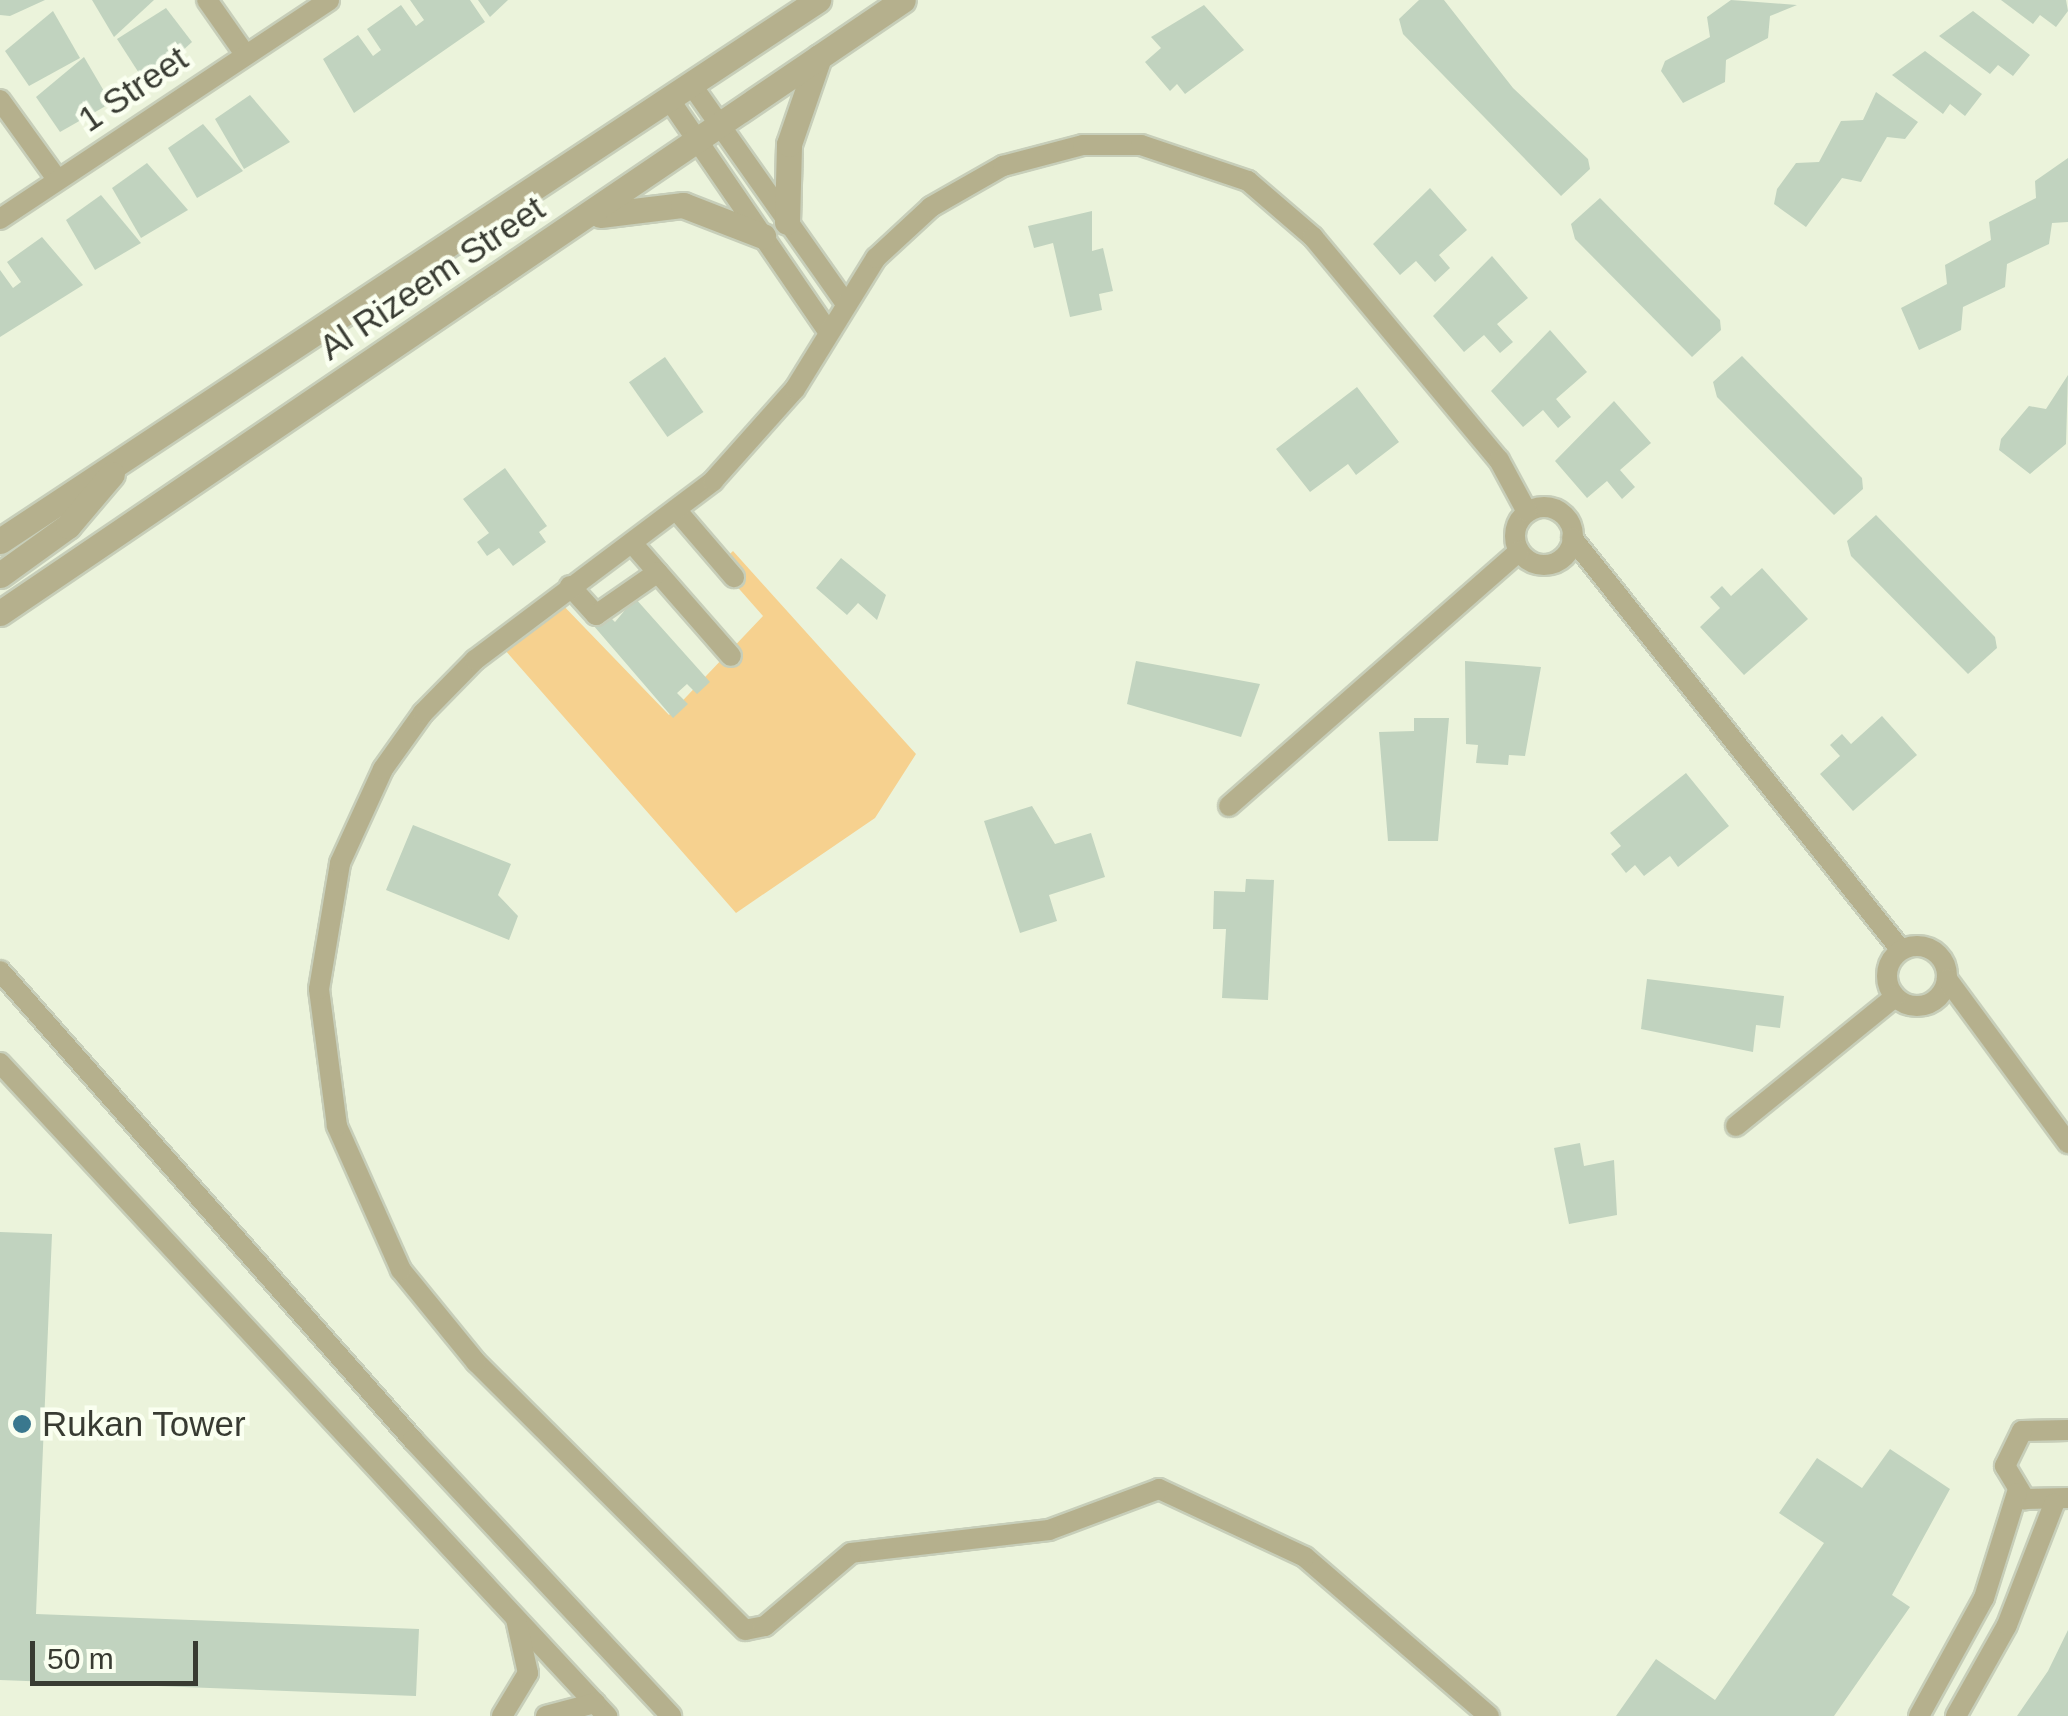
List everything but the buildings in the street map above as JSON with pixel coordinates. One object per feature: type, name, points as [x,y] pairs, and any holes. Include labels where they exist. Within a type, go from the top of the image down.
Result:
[{"type":"street","name":"1 Street","points":[[208,0],[245,54]]},
{"type":"street","name":"1 Street","points":[[0,219],[330,0]]},
{"type":"street","name":"Al Rizeem Street","points":[[0,541],[694,87],[818,0]]},
{"type":"street","name":"Al Rizeem Street","points":[[0,613],[903,0]]},
{"type":"street","points":[[787,222],[790,144],[819,57]]},
{"type":"street","points":[[694,87],[843,300]]},
{"type":"street","name":"1 Street","points":[[0,100],[57,179]]},
{"type":"street","points":[[671,102],[826,328]]},
{"type":"street","points":[[1489,1716],[1305,1557],[1159,1489],[1049,1530],[852,1553],[765,1626],[746,1630],[423,1302],[363,1201],[337,1126],[320,1019],[324,929],[352,831],[402,740],[475,660],[570,586],[678,512],[770,422],[843,300],[930,207],[1003,166],[1084,144],[1196,157],[1248,181],[1303,226],[1498,460],[1527,512]]},
{"type":"street","points":[[585,218],[682,205],[763,236]]},
{"type":"street","points":[[0,575],[76,518],[120,461]]},
{"type":"street","points":[[1527,512],[1558,511],[1600,582],[1865,894],[1900,950]]},
{"type":"street","points":[[678,512],[734,577]]},
{"type":"street","points":[[1519,551],[1515,534],[1527,512]]},
{"type":"street","points":[[1554,563],[1572,538]]},
{"type":"street","points":[[632,542],[731,656]]},
{"type":"street","points":[[1519,551],[1600,582]]},
{"type":"street","points":[[1228,806],[1519,551]]},
{"type":"street","points":[[570,586],[596,615],[658,572]]},
{"type":"street","points":[[1900,950],[1933,950],[1976,1023],[2068,1143]]},
{"type":"street","points":[[1895,996],[1887,972],[1900,950]]},
{"type":"street","points":[[0,971],[413,1440],[671,1716]]},
{"type":"street","points":[[1930,1003],[1947,979]]},
{"type":"street","points":[[1895,996],[1930,1003],[1976,1023]]},
{"type":"street","points":[[1736,1126],[1895,996]]},
{"type":"street","points":[[0,1063],[601,1710]]},
{"type":"street","points":[[1918,1716],[1984,1598],[2017,1493],[2005,1466],[2014,1438],[2041,1424],[2068,1430]]},
{"type":"street","points":[[1956,1716],[2007,1625],[2061,1501],[2017,1493]]},
{"type":"street","points":[[502,1716],[528,1673],[516,1617]]},
{"type":"street","points":[[546,1716],[601,1710]]},
{"type":"shaded area","points":[[733,551],[916,754],[875,818],[736,913],[498,642],[557,599],[669,715],[763,616],[718,565]]},
{"type":"place","name":"Rukan Tower","points":[[22,1424]]}]
